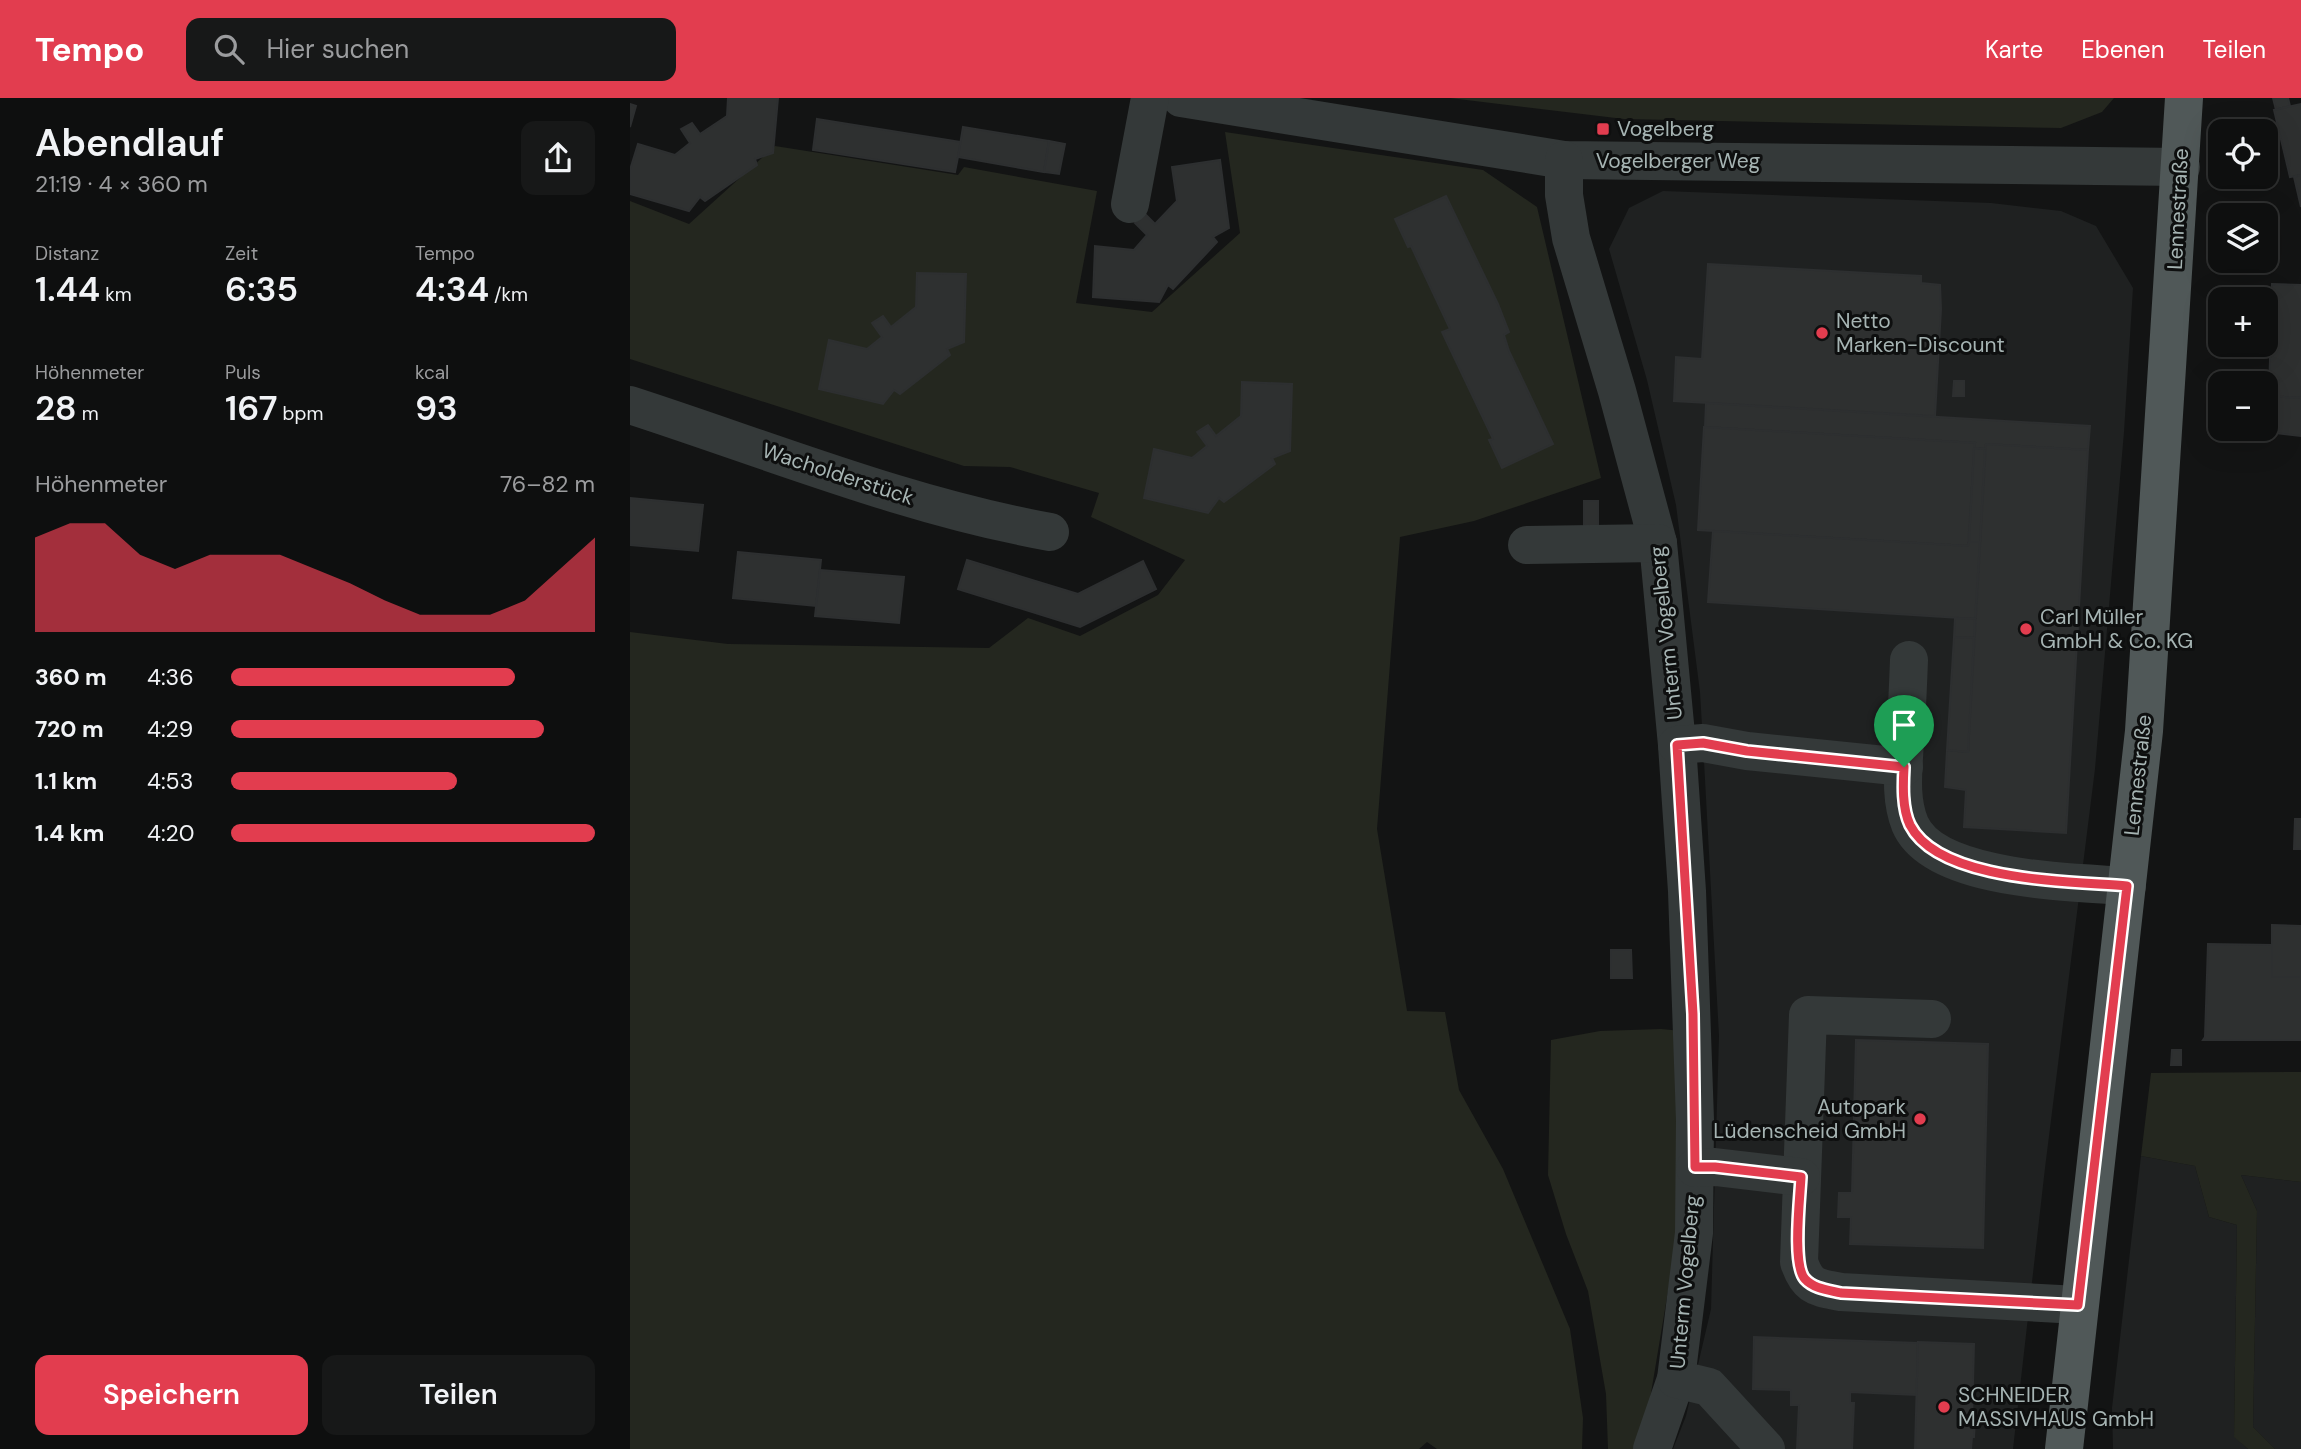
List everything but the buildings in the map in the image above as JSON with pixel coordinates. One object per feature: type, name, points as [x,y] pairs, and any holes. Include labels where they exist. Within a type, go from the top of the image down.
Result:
[{"type":"main road","name":"Lennestraße","points":[[2064,1449],[2144,731],[2184,98]]},
{"type":"street","points":[[1130,204],[1150,98]]},
{"type":"street","name":"Vogelberger Weg","points":[[1205,100],[1564,160],[2181,167]]},
{"type":"street","name":"Unterm Vogelberg","points":[[1564,160],[1563,195],[1571,238],[1618,391],[1658,542],[1677,745],[1693,1014],[1693,1233],[1676,1379],[1652,1449]]},
{"type":"street","name":"Wacholderstück","points":[[630,405],[864,484],[961,513],[1050,532]]},
{"type":"street","points":[[1527,545],[1658,542]]},
{"type":"street","points":[[1909,660],[1902,791],[1910,825],[1928,846],[1958,862],[2003,875],[2127,886]]},
{"type":"street","points":[[1677,745],[1703,743],[1747,751],[1904,767]]},
{"type":"street","points":[[1932,1019],[1808,1015],[1798,1262],[1804,1279],[1818,1287],[1841,1293],[2078,1305]]},
{"type":"street","points":[[1695,1167],[1801,1177]]},
{"type":"street","points":[[1676,1379],[1709,1387],[1766,1449]]},
{"type":"shaded area","points":[[1450,98],[2114,98],[2102,112],[2061,128],[1624,119]]},
{"type":"shaded area","points":[[1225,132],[1483,170],[1537,207],[1601,478],[1474,521],[1400,537],[1377,829],[1407,1011],[1445,1012],[1459,1090],[1503,1169],[1570,1329],[1583,1418],[1582,1449],[1437,1449],[1427,1442],[1419,1449],[630,1449],[630,632],[728,644],[989,648],[1028,618],[1080,636],[1158,595],[1185,560],[1091,517],[1099,493],[1010,467],[964,466],[630,359],[630,201],[689,224],[775,146],[958,175],[964,167],[1097,191],[1076,303],[1152,312],[1240,233]]},
{"type":"shaded area","points":[[1663,191],[1991,203],[2061,211],[2096,226],[2133,288],[2124,432],[2095,769],[2013,1449],[1673,1449],[1686,1416],[1711,1309],[1719,1036],[1700,692],[1676,505],[1647,380],[1609,249],[1629,208]]},
{"type":"shaded area","points":[[1600,1031],[1682,1031],[1677,1237],[1650,1399],[1633,1449],[1608,1449],[1606,1394],[1588,1291],[1566,1234],[1548,1175],[1551,1040]]},
{"type":"shaded area","points":[[2301,1072],[2301,1182],[2241,1175],[2257,1211],[2253,1427],[2275,1449],[2248,1449],[2234,1437],[2237,1225],[2209,1217],[2195,1166],[2141,1156],[2151,1073]]},
{"type":"shaded area","points":[[2141,1156],[2195,1166],[2209,1217],[2237,1225],[2234,1436],[2248,1449],[2113,1449],[2112,1408]]},
{"type":"shaded area","points":[[2241,1175],[2301,1182],[2301,1449],[2275,1449],[2253,1427],[2257,1211]]},
{"type":"place","name":"Vogelberg","points":[[1603,129]]},
{"type":"place","name":"Netto Marken-Discount","points":[[1822,333]]},
{"type":"place","name":"Carl Müller GmbH & Co. KG","points":[[2026,629]]},
{"type":"place","name":"Autopark Lüdenscheid GmbH","points":[[1920,1119]]},
{"type":"place","name":"SCHNEIDER MASSIVHAUS GmbH","points":[[1944,1407]]},
{"type":"route","points":[[1703,743],[1747,751],[1904,767],[1902,791],[1910,825],[1928,846],[1958,862],[2003,875],[2127,886],[2108,1067],[2078,1305],[1841,1293],[1818,1287],[1804,1279],[1798,1262],[1801,1177],[1695,1167],[1693,1014],[1677,745],[1703,743]]}]
